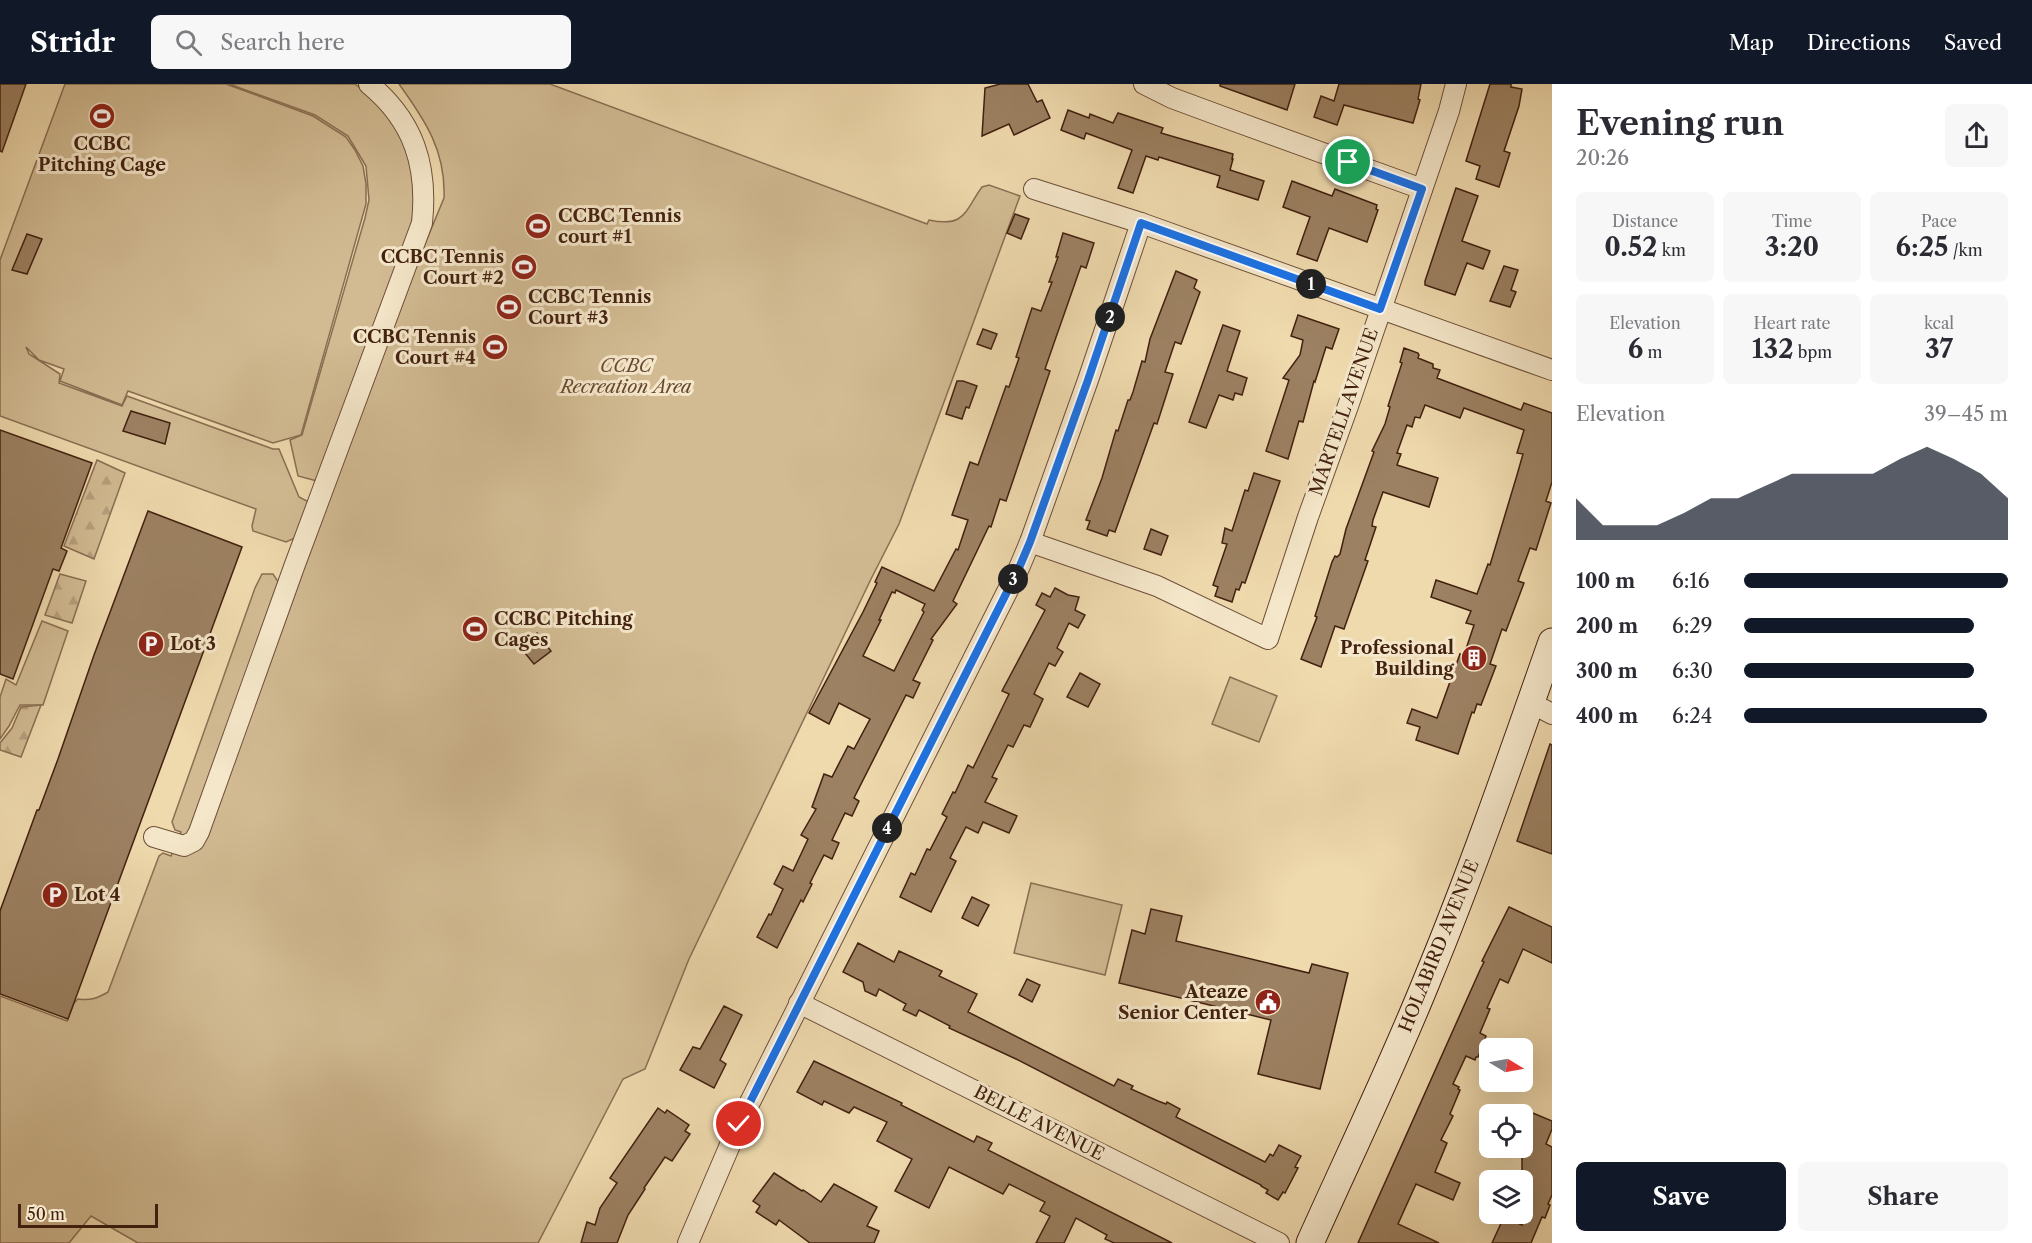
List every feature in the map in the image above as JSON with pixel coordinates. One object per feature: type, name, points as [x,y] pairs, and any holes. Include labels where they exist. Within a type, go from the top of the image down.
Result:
[{"type":"main road","name":"HOLABIRD AVENUE","points":[[1310,1243],[1426,984],[1465,886],[1541,709],[1552,642]]},
{"type":"street","points":[[154,837],[184,846],[194,841],[199,832],[290,578],[422,223],[425,197],[418,153],[408,129],[396,111],[369,84]]},
{"type":"street","points":[[1144,84],[1172,98],[1422,189]]},
{"type":"street","name":"MARTELL AVENUE","points":[[1030,542],[1158,586],[1268,639],[1297,548],[1449,111],[1455,84]]},
{"type":"street","points":[[1034,189],[1141,223],[1552,370]]},
{"type":"street","points":[[689,1243],[726,1151],[1019,568],[1088,380],[1141,223]]},
{"type":"street","name":"BELLE AVENUE","points":[[799,1003],[1280,1243]]},
{"type":"green space","points":[[65,84],[226,84],[313,116],[346,137],[355,150],[363,166],[366,204],[301,435],[273,443],[128,391],[122,405],[60,381],[64,369],[39,360],[26,347],[29,354],[60,374],[59,383],[122,406],[127,396],[273,449],[279,449],[299,497],[309,502],[295,538],[286,542],[253,531],[256,509],[0,416],[0,260]]},
{"type":"green space","points":[[229,84],[355,84],[375,99],[399,132],[413,168],[415,205],[410,231],[317,481],[298,476],[290,440],[302,435],[365,218],[369,200],[366,166],[348,136],[315,115]]},
{"type":"green space","name":"CCBC Recreation Area","points":[[399,84],[550,84],[927,224],[929,220],[941,222],[958,219],[968,210],[982,187],[989,185],[1020,196],[899,524],[689,959],[645,1069],[623,1079],[538,1243],[138,1243],[91,1216],[69,1243],[0,1243],[0,996],[67,1021],[78,999],[86,1000],[108,992],[159,856],[163,853],[171,856],[181,832],[175,830],[172,822],[255,588],[262,574],[273,574],[279,583],[248,671],[444,198],[441,165],[432,137]]},
{"type":"green space","points":[[97,460],[125,473],[94,559],[64,546]]},
{"type":"green space","points":[[60,574],[86,581],[72,623],[45,615]]},
{"type":"green space","points":[[42,621],[68,631],[43,705],[20,705],[0,739],[0,697],[6,679],[16,685]]},
{"type":"green space","points":[[1230,677],[1277,696],[1259,742],[1212,724]]},
{"type":"green space","points":[[41,705],[21,757],[0,750],[0,743],[12,728],[21,707]]},
{"type":"green space","points":[[1031,883],[1122,905],[1105,975],[1014,953]]},
{"type":"building","points":[[0,84],[26,84],[2,152],[0,151]]},
{"type":"building","points":[[1000,84],[1028,84],[1037,102],[1042,100],[1050,118],[1014,135],[1009,124],[982,136],[985,88]]},
{"type":"building","points":[[1220,84],[1295,84],[1287,110],[1220,86]]},
{"type":"building","points":[[1339,84],[1421,84],[1418,99],[1420,100],[1413,123],[1344,105],[1337,125],[1314,117],[1321,96],[1334,101]]},
{"type":"building","points":[[1490,84],[1511,84],[1511,87],[1522,89],[1519,106],[1504,151],[1510,153],[1499,187],[1476,179],[1480,166],[1466,161]]},
{"type":"building","points":[[1068,110],[1089,118],[1090,114],[1113,123],[1118,113],[1163,128],[1161,133],[1233,154],[1230,170],[1264,181],[1258,200],[1217,187],[1220,176],[1159,157],[1158,160],[1146,156],[1133,193],[1118,188],[1132,150],[1086,133],[1084,139],[1061,130]]},
{"type":"building","points":[[1292,181],[1332,196],[1335,189],[1377,205],[1378,210],[1367,242],[1329,228],[1317,261],[1297,254],[1310,217],[1283,207]]},
{"type":"building","points":[[1456,188],[1478,196],[1462,241],[1490,251],[1483,269],[1467,263],[1455,295],[1425,285],[1425,281]]},
{"type":"building","points":[[1015,214],[1029,219],[1021,239],[1007,233]]},
{"type":"building","points":[[1063,233],[1094,243],[1086,268],[1081,266],[1045,369],[1050,371],[1006,501],[1000,499],[991,527],[989,526],[953,601],[957,604],[931,639],[933,640],[913,680],[920,683],[913,698],[906,695],[854,798],[859,801],[852,816],[845,813],[832,840],[839,843],[832,859],[824,855],[803,902],[801,900],[777,948],[757,937],[769,914],[771,915],[783,889],[774,884],[783,866],[793,871],[808,839],[801,835],[816,809],[812,807],[824,774],[832,777],[848,746],[854,749],[870,719],[839,703],[829,724],[809,713],[863,612],[882,567],[934,591],[956,549],[958,550],[968,520],[952,515],[970,462],[978,465],[1006,386],[1009,387],[1032,308],[1041,311],[1052,282],[1049,282],[1058,257],[1056,257]],"holes":[[[896,590],[925,604],[922,610],[924,612],[894,671],[863,656],[892,592],[895,593]]]},
{"type":"building","points":[[27,234],[42,239],[27,274],[12,270]]},
{"type":"building","points":[[1504,266],[1518,270],[1511,290],[1516,292],[1510,307],[1490,301]]},
{"type":"building","points":[[1176,271],[1197,280],[1194,288],[1200,292],[1181,344],[1175,342],[1165,372],[1173,374],[1157,424],[1154,423],[1115,532],[1109,530],[1107,536],[1087,529],[1090,521],[1086,520],[1102,478],[1116,430],[1118,431],[1128,400],[1130,400],[1142,361],[1145,362],[1150,339]]},
{"type":"building","points":[[1298,315],[1339,329],[1332,349],[1326,347],[1303,422],[1299,421],[1288,459],[1266,451],[1289,380],[1283,378],[1300,355],[1303,340],[1291,336]]},
{"type":"building","points":[[1223,325],[1240,331],[1227,371],[1247,378],[1242,395],[1235,393],[1233,400],[1219,395],[1206,428],[1189,422]]},
{"type":"building","points":[[983,329],[997,334],[991,349],[977,344]]},
{"type":"building","points":[[1404,348],[1418,353],[1418,358],[1433,364],[1433,368],[1440,370],[1437,378],[1521,410],[1524,403],[1552,413],[1552,482],[1546,501],[1551,503],[1536,550],[1530,548],[1518,581],[1524,583],[1506,631],[1502,629],[1490,664],[1496,666],[1481,705],[1477,704],[1474,713],[1472,712],[1458,754],[1416,740],[1420,727],[1407,723],[1412,709],[1437,718],[1460,654],[1464,655],[1474,625],[1466,623],[1471,611],[1431,597],[1436,580],[1477,594],[1488,564],[1490,565],[1517,475],[1523,454],[1517,453],[1524,430],[1464,408],[1460,418],[1425,405],[1420,418],[1415,417],[1412,427],[1407,425],[1397,453],[1401,454],[1397,465],[1438,478],[1429,507],[1383,492],[1373,520],[1372,526],[1376,527],[1365,560],[1368,561],[1344,629],[1335,626],[1321,667],[1301,659],[1317,617],[1315,616],[1332,562],[1335,556],[1340,554],[1346,529],[1374,452],[1372,451],[1385,424]]},
{"type":"building","points":[[957,381],[977,386],[969,408],[966,407],[962,419],[946,414]]},
{"type":"building","points":[[131,411],[170,423],[165,444],[123,431]]},
{"type":"building","points":[[0,430],[92,463],[61,548],[67,551],[59,571],[53,569],[13,679],[0,674]]},
{"type":"building","points":[[1254,473],[1280,481],[1245,583],[1242,582],[1239,590],[1236,589],[1232,602],[1215,596],[1218,587],[1213,585],[1227,544],[1222,543],[1225,528],[1232,531],[1245,490],[1248,491]]},
{"type":"building","points":[[148,511],[242,547],[68,1019],[0,994],[0,911]]},
{"type":"building","points":[[1151,529],[1168,536],[1161,555],[1144,549]]},
{"type":"building","points":[[1055,588],[1068,595],[1079,597],[1075,610],[1085,615],[1078,628],[1069,623],[1057,648],[1063,652],[1055,666],[1049,663],[1034,694],[1043,699],[1030,727],[1024,725],[1013,747],[1008,745],[992,777],[997,779],[985,802],[1017,816],[1009,833],[983,822],[978,833],[966,827],[950,858],[956,861],[931,912],[900,897],[911,873],[915,875],[927,849],[930,850],[947,817],[942,814],[953,792],[955,793],[968,765],[973,768],[1009,694],[1002,691],[1045,610],[1036,605],[1042,593],[1050,597]]},
{"type":"building","points":[[537,633],[551,651],[534,664],[520,647]]},
{"type":"building","points":[[1080,673],[1100,684],[1088,707],[1067,697]]},
{"type":"building","points":[[1550,744],[1552,745],[1552,854],[1517,841]]},
{"type":"building","points":[[972,897],[989,905],[978,926],[962,918]]},
{"type":"building","points":[[1509,907],[1552,927],[1552,963],[1523,949],[1508,983],[1500,979],[1487,1008],[1490,1009],[1480,1033],[1486,1036],[1479,1038],[1478,1057],[1475,1060],[1466,1056],[1453,1084],[1460,1090],[1450,1114],[1453,1116],[1441,1140],[1447,1143],[1435,1172],[1460,1183],[1453,1200],[1416,1184],[1398,1224],[1439,1243],[1358,1243],[1484,962],[1482,961]]},
{"type":"building","name":"Ateaze Senior Center","points":[[1151,909],[1182,916],[1176,941],[1309,973],[1312,964],[1348,973],[1320,1089],[1258,1074],[1271,1020],[1119,983],[1132,930],[1145,934]]},
{"type":"building","points":[[858,943],[894,962],[899,951],[942,971],[939,976],[977,994],[968,1012],[1114,1086],[1118,1079],[1133,1086],[1131,1089],[1166,1104],[1167,1102],[1180,1109],[1176,1117],[1265,1162],[1270,1154],[1273,1156],[1279,1145],[1301,1156],[1295,1167],[1298,1168],[1285,1193],[1283,1192],[1278,1200],[1266,1193],[1268,1190],[1261,1185],[1016,1059],[949,1028],[950,1026],[919,1010],[916,1016],[903,1010],[906,1004],[879,989],[876,996],[865,991],[863,982],[843,972]]},
{"type":"building","points":[[1027,979],[1040,985],[1032,1002],[1019,995]]},
{"type":"building","points":[[724,1006],[742,1015],[720,1060],[726,1064],[714,1088],[680,1070],[693,1047],[700,1049]]},
{"type":"building","points":[[814,1061],[902,1103],[901,1105],[974,1142],[977,1136],[992,1143],[988,1150],[1172,1243],[1114,1243],[1105,1239],[1107,1235],[1076,1218],[1064,1243],[1036,1243],[1050,1216],[1040,1211],[1045,1202],[1009,1184],[1003,1194],[949,1167],[929,1208],[895,1191],[912,1159],[877,1141],[887,1122],[854,1107],[849,1113],[824,1101],[822,1105],[797,1092]]},
{"type":"building","points":[[658,1108],[665,1113],[667,1110],[689,1125],[685,1131],[690,1134],[672,1161],[665,1157],[644,1188],[628,1215],[617,1243],[581,1243],[587,1222],[595,1225],[600,1208],[617,1183],[610,1178]]},
{"type":"building","points":[[1533,1113],[1552,1121],[1552,1129],[1546,1144],[1552,1147],[1552,1195],[1548,1204],[1550,1205],[1531,1243],[1492,1243],[1501,1224],[1533,1224],[1533,1170],[1522,1170],[1522,1158],[1533,1158]]},
{"type":"building","points":[[774,1173],[821,1202],[834,1184],[877,1207],[867,1226],[879,1231],[874,1243],[810,1243],[779,1220],[776,1225],[756,1212],[760,1206],[753,1201]]},
{"type":"place","name":"CCBC Pitching Cage","points":[[102,116]]},
{"type":"place","name":"CCBC Tennis court #1","points":[[538,226]]},
{"type":"place","name":"CCBC Tennis Court #2","points":[[524,267]]},
{"type":"place","name":"CCBC Tennis Court #3","points":[[509,307]]},
{"type":"place","name":"CCBC Tennis Court #4","points":[[495,347]]},
{"type":"place","name":"CCBC Pitching Cages","points":[[475,629]]},
{"type":"place","name":"Lot 3","points":[[151,644]]},
{"type":"place","name":"Professional Building","points":[[1474,658]]},
{"type":"place","name":"Lot 4","points":[[55,895]]},
{"type":"place","name":"Ateaze Senior Center","points":[[1268,1002]]},
{"type":"route","points":[[739,1124],[1019,568],[1088,380],[1141,223],[1380,309],[1422,189],[1348,162]]}]
